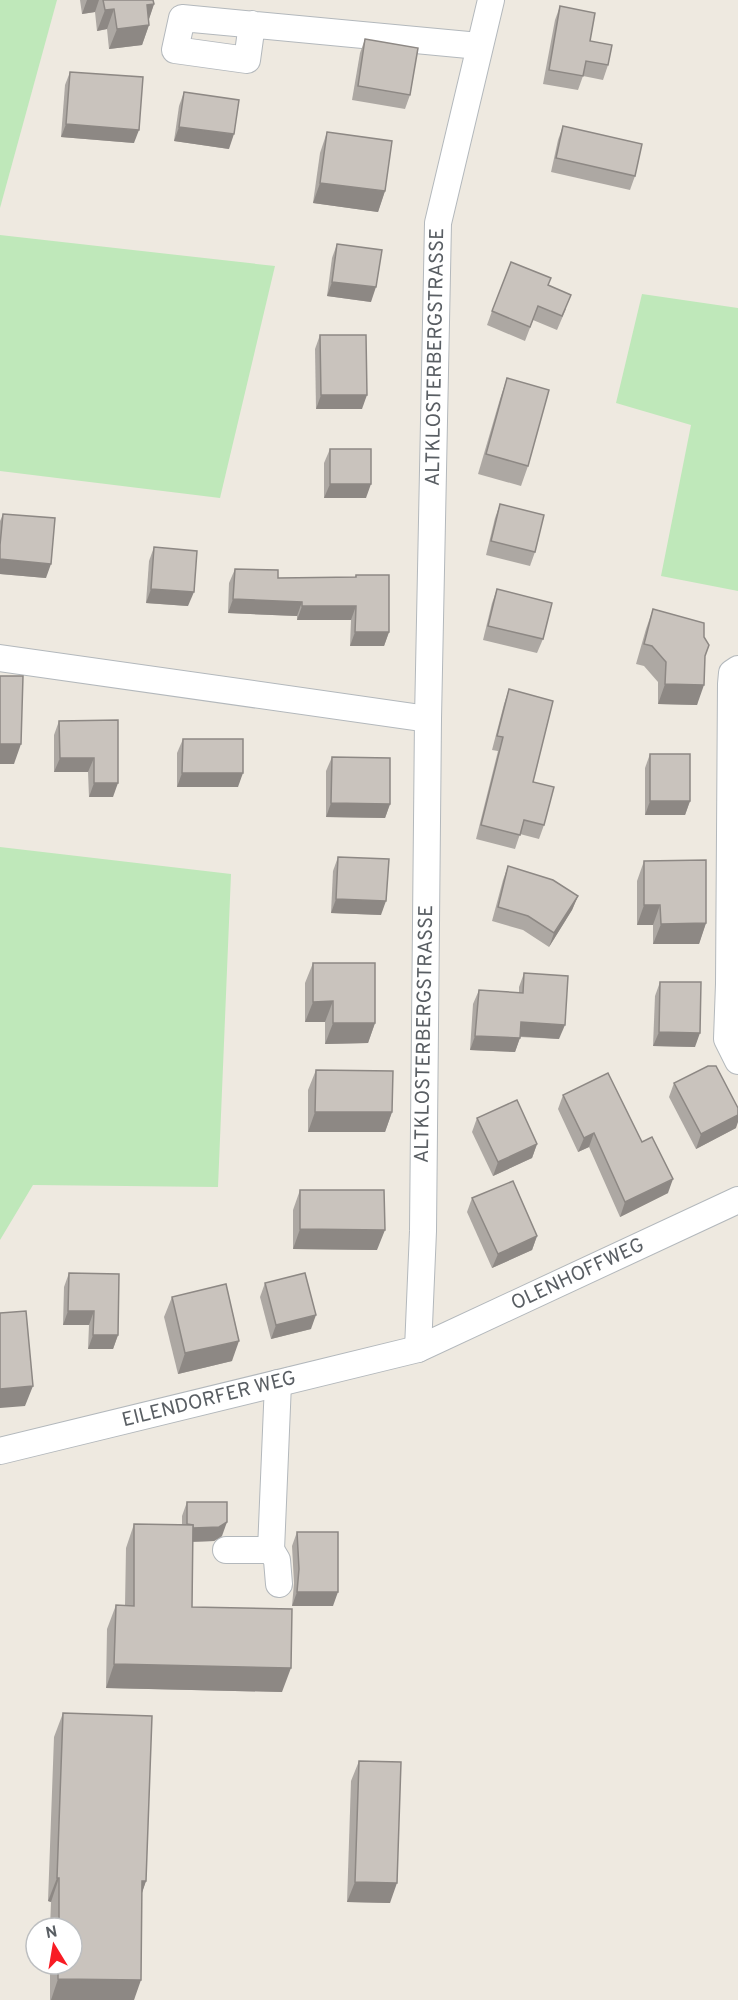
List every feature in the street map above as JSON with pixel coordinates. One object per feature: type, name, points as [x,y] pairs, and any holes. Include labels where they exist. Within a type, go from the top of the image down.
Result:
[{"type":"street","name":"ALTKLOSTERBERGSTRASSE","points":[[418,1350],[423,1231],[428,719],[438,223],[491,0]]},
{"type":"street","points":[[252,24],[479,46]]},
{"type":"street","points":[[0,658],[428,719]]},
{"type":"street","points":[[738,669],[732,673],[731,684],[727,1040],[738,1060]]},
{"type":"street","name":"OLENHOFFWEG","points":[[418,1350],[738,1200]]},
{"type":"street","name":"EILENDORFER WEG","points":[[0,1451],[418,1350]]},
{"type":"street","points":[[279,1383],[271,1550],[277,1560],[279,1584]]},
{"type":"street","points":[[226,1550],[271,1550]]},
{"type":"green space","points":[[0,0],[57,0],[0,208]]},
{"type":"green space","points":[[0,235],[275,266],[220,498],[0,471]]},
{"type":"green space","points":[[642,294],[738,308],[738,591],[661,576],[691,425],[616,403]]},
{"type":"green space","points":[[0,847],[231,874],[218,1187],[33,1185],[0,1240]]},
{"type":"building","points":[[103,0],[153,0],[154,4],[147,5],[149,25],[117,29],[114,9],[105,10]]},
{"type":"building","points":[[560,6],[595,13],[590,41],[612,45],[608,65],[586,61],[583,76],[549,70]]},
{"type":"building","points":[[365,39],[418,48],[410,95],[358,86]]},
{"type":"building","points":[[70,72],[143,77],[139,130],[66,124]]},
{"type":"building","points":[[184,92],[239,100],[234,134],[179,127]]},
{"type":"building","points":[[563,126],[642,144],[635,176],[556,158]]},
{"type":"building","points":[[327,132],[392,141],[385,191],[320,183]]},
{"type":"building","points":[[337,244],[382,250],[376,287],[332,282]]},
{"type":"building","points":[[511,262],[551,278],[548,285],[571,295],[562,316],[538,306],[530,327],[492,311]]},
{"type":"building","points":[[320,335],[366,335],[367,395],[321,395]]},
{"type":"building","points":[[507,378],[549,390],[528,466],[486,454]]},
{"type":"building","points":[[330,449],[371,449],[371,484],[330,484]]},
{"type":"building","points":[[500,504],[544,515],[535,552],[491,541]]},
{"type":"building","points":[[3,514],[55,518],[51,564],[0,559]]},
{"type":"building","points":[[154,547],[197,551],[194,592],[151,589]]},
{"type":"building","points":[[235,569],[278,570],[278,578],[389,575],[389,632],[355,632],[356,606],[302,606],[302,602],[233,599]]},
{"type":"building","points":[[497,589],[552,603],[543,639],[488,626]]},
{"type":"building","points":[[653,609],[704,623],[704,637],[709,645],[705,656],[704,685],[665,684],[666,662],[652,646],[644,644]]},
{"type":"building","points":[[0,676],[23,676],[21,744],[0,744]]},
{"type":"building","points":[[509,689],[553,701],[533,782],[554,787],[544,825],[524,820],[520,835],[481,825],[503,737],[497,736]]},
{"type":"building","points":[[118,720],[118,783],[94,783],[94,758],[60,758],[59,721]]},
{"type":"building","points":[[183,739],[243,739],[243,773],[182,773]]},
{"type":"building","points":[[650,754],[690,754],[690,801],[650,801]]},
{"type":"building","points":[[332,757],[390,758],[390,804],[331,803]]},
{"type":"building","points":[[338,857],[389,859],[386,901],[336,899]]},
{"type":"building","points":[[706,860],[706,923],[661,924],[660,905],[644,905],[644,861]]},
{"type":"building","points":[[508,866],[553,880],[578,896],[554,933],[528,916],[498,907]]},
{"type":"building","points":[[313,963],[375,963],[375,1023],[333,1023],[333,1001],[313,1002]]},
{"type":"building","points":[[524,973],[568,976],[565,1025],[521,1022],[520,1038],[475,1036],[479,990],[523,993]]},
{"type":"building","points":[[660,982],[701,982],[700,1033],[659,1032]]},
{"type":"building","points":[[708,1066],[716,1066],[738,1108],[738,1115],[701,1134],[674,1083]]},
{"type":"building","points":[[316,1070],[393,1071],[392,1112],[315,1112]]},
{"type":"building","points":[[608,1073],[642,1142],[652,1137],[673,1179],[625,1202],[594,1133],[584,1138],[563,1095]]},
{"type":"building","points":[[517,1100],[537,1144],[498,1162],[477,1118]]},
{"type":"building","points":[[513,1181],[537,1236],[498,1254],[472,1198]]},
{"type":"building","points":[[300,1190],[384,1190],[385,1230],[300,1229]]},
{"type":"building","points":[[69,1273],[119,1274],[118,1335],[93,1335],[94,1311],[68,1311]]},
{"type":"building","points":[[305,1273],[316,1315],[276,1325],[265,1283]]},
{"type":"building","points":[[226,1284],[239,1341],[185,1353],[172,1297]]},
{"type":"building","points":[[26,1311],[33,1386],[0,1389],[0,1313]]},
{"type":"building","points":[[187,1502],[227,1502],[227,1522],[219,1527],[193,1528],[193,1525],[187,1524]]},
{"type":"building","points":[[134,1524],[193,1525],[192,1607],[292,1609],[291,1668],[114,1664],[116,1605],[134,1606]]},
{"type":"building","points":[[297,1532],[338,1532],[338,1592],[297,1592],[299,1569]]},
{"type":"building","points":[[63,1713],[152,1716],[146,1881],[142,1881],[141,1980],[58,1979],[58,1976],[84,1976],[84,1916],[59,1916],[59,1878],[57,1878]]},
{"type":"building","points":[[359,1761],[401,1762],[397,1883],[355,1882]]}]
